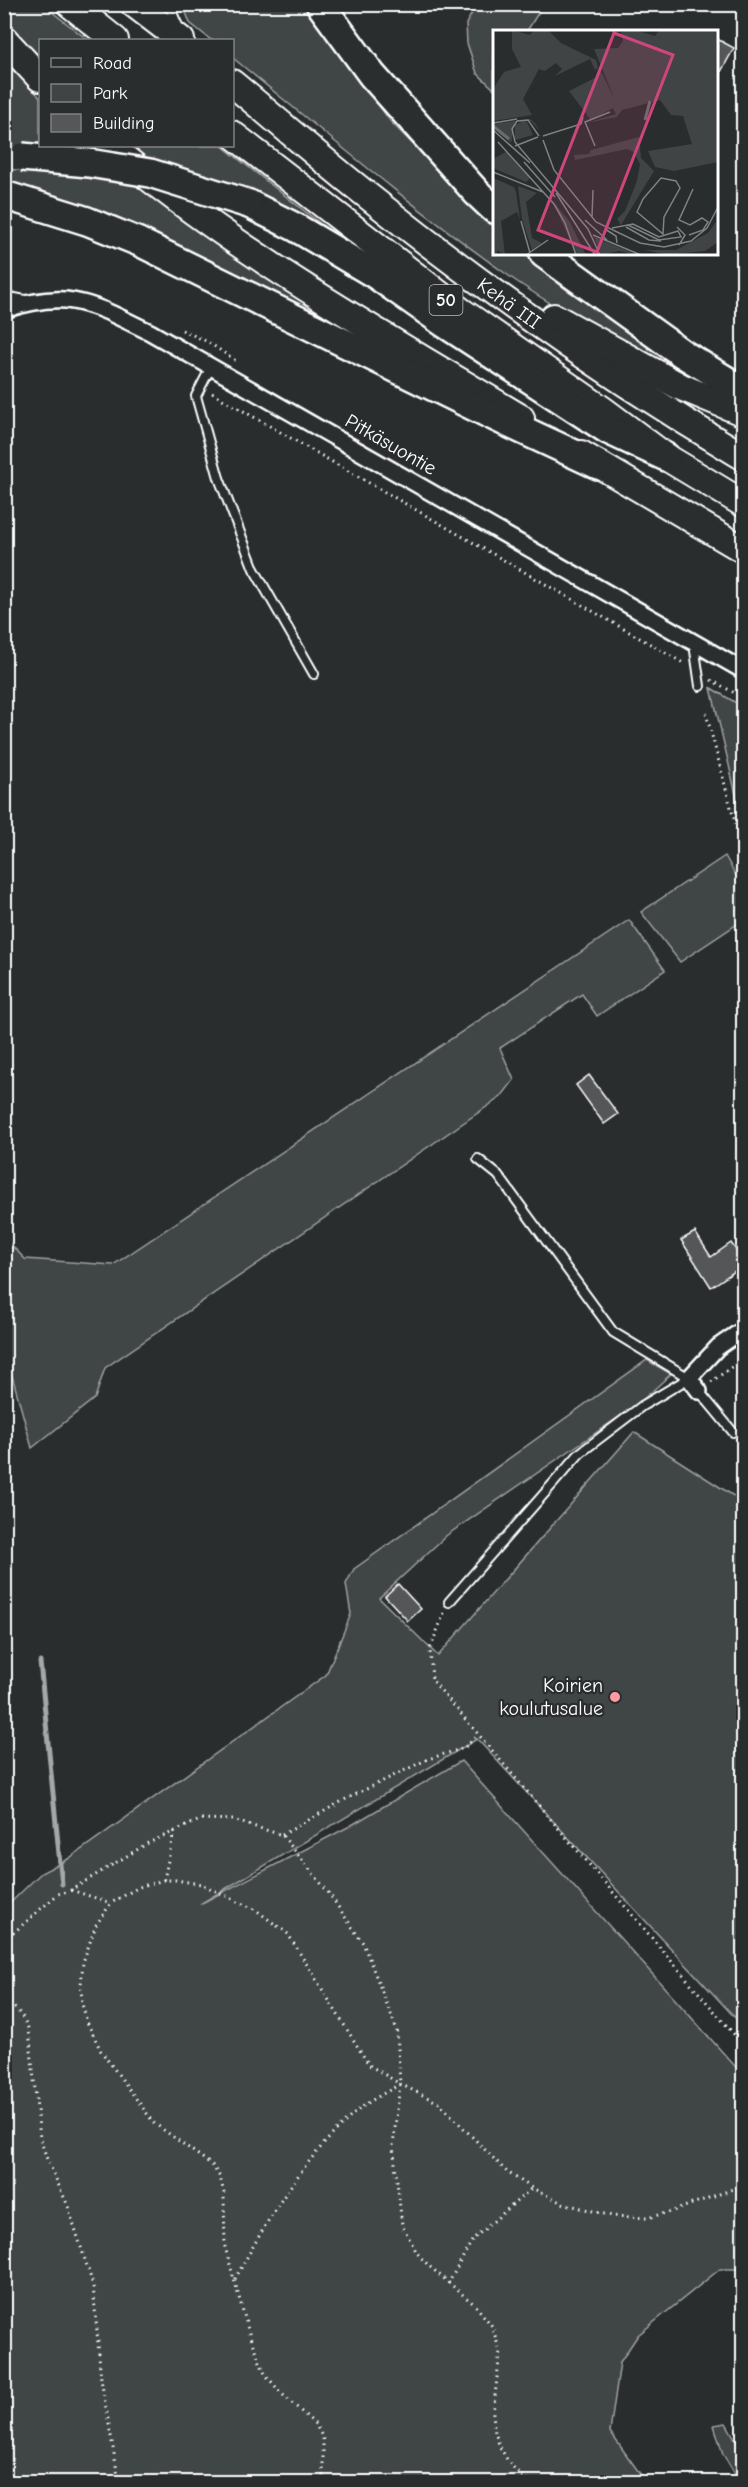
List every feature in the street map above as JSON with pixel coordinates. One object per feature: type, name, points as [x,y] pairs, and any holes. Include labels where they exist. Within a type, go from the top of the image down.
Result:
[{"type":"highway","points":[[70,4],[115,39]]},
{"type":"highway","points":[[134,4],[181,39]]},
{"type":"highway","points":[[320,4],[372,75],[477,193],[493,207]]},
{"type":"highway","points":[[338,4],[351,28],[383,71],[405,110]]},
{"type":"highway","points":[[4,39],[39,77]]},
{"type":"highway","name":"Kehä III","points":[[234,85],[366,195],[478,281],[669,413],[744,457]]},
{"type":"highway","name":"Kehä III","points":[[234,136],[461,311],[666,457],[744,504]]},
{"type":"highway","points":[[111,147],[200,218],[338,306],[598,465],[744,550]]},
{"type":"highway","points":[[13,156],[89,163],[150,173],[249,204],[295,227],[376,275],[444,323],[608,430],[666,457]]},
{"type":"highway","points":[[4,195],[87,221],[139,242],[497,418],[598,465]]},
{"type":"highway","points":[[545,255],[683,354],[744,391]]},
{"type":"highway","points":[[478,281],[546,313],[681,387],[744,414]]},
{"type":"street","name":"Pitkäsuontie","points":[[4,310],[32,301],[59,298],[92,304],[150,332],[212,365],[744,671]]},
{"type":"street","points":[[699,1391],[689,1378],[718,1347],[744,1329]]},
{"type":"lane","points":[[168,4],[182,39]]},
{"type":"lane","points":[[4,296],[32,301]]},
{"type":"lane","points":[[212,365],[196,396],[219,478],[254,569],[314,674]]},
{"type":"lane","points":[[694,642],[700,686]]},
{"type":"lane","points":[[449,1602],[580,1453],[642,1406],[689,1378],[612,1332],[498,1175],[478,1159]]},
{"type":"lane","points":[[699,1391],[733,1432]]},
{"type":"path","points":[[201,386],[573,603],[744,698]]},
{"type":"path","points":[[706,713],[744,857]]},
{"type":"path","points":[[699,1391],[744,1358]]},
{"type":"path","points":[[449,1602],[430,1649],[432,1680],[744,2046]]},
{"type":"path","points":[[282,1835],[346,1799],[428,1759],[464,1748],[478,1736]]},
{"type":"path","points":[[4,1941],[58,1894],[71,1890],[148,1843],[202,1819],[233,1820],[282,1835],[328,1892],[363,1943],[397,2030],[400,2084],[393,2146],[402,2225],[417,2253],[448,2284],[475,2305],[492,2326],[500,2352],[495,2393],[495,2433],[509,2463],[528,2482]]},
{"type":"path","points":[[164,1880],[174,1831]]},
{"type":"path","points":[[322,2482],[323,2438],[316,2425],[281,2393],[265,2374],[251,2340],[225,2247],[224,2193],[220,2177],[212,2165],[154,2123],[101,2051],[87,2022],[81,1994],[84,1962],[96,1925],[111,1903],[139,1887],[164,1880],[189,1881],[220,1892],[256,1910],[288,1934],[369,2065],[400,2084],[439,2103],[494,2159],[532,2188],[562,2203],[612,2216],[647,2218],[744,2185]]},
{"type":"path","points":[[71,1890],[111,1903]]},
{"type":"path","points":[[4,2001],[24,2016],[29,2031],[40,2138],[68,2206],[93,2285],[101,2379],[119,2482]]},
{"type":"path","points":[[235,2280],[268,2220],[312,2156],[361,2108],[400,2084]]},
{"type":"path","points":[[448,2284],[473,2239],[532,2188]]},
{"type":"green space","points":[[477,4],[543,5],[528,30],[493,30],[493,88],[477,73],[467,43],[466,24]]},
{"type":"green space","points":[[4,5],[43,5],[87,39],[39,39],[39,60],[5,23]]},
{"type":"green space","points":[[183,5],[308,5],[390,121],[493,226],[493,255],[525,255],[564,288],[716,391],[589,326],[516,281],[444,228],[234,59],[234,39],[210,39],[190,23]]},
{"type":"green space","points":[[4,61],[39,96],[39,147],[93,147],[103,155],[39,148],[5,147]]},
{"type":"green space","points":[[126,147],[223,147],[368,261],[152,166]]},
{"type":"green space","points":[[5,169],[82,175],[139,186],[157,201],[322,312],[316,322],[5,189]]},
{"type":"green space","points":[[711,688],[743,707],[743,825]]},
{"type":"green space","points":[[725,856],[743,888],[743,920],[680,962],[641,912]]},
{"type":"green space","points":[[629,920],[665,970],[597,1016],[582,994],[500,1048],[514,1080],[501,1097],[105,1368],[95,1398],[32,1448],[5,1350],[5,1239],[25,1259],[113,1265]]},
{"type":"green space","points":[[647,1360],[671,1374],[639,1403],[447,1535],[379,1598],[438,1656],[634,1432],[743,1502],[744,1930],[740,1934],[744,1938],[743,2026],[477,1739],[200,1904],[350,1826],[461,1761],[743,2075],[743,2269],[720,2269],[638,2335],[620,2362],[610,2432],[646,2482],[5,2482],[5,1908],[41,1873],[68,1859],[326,1675],[351,1614],[346,1584],[354,1569]]},
{"type":"green space","points":[[726,2423],[743,2453],[743,2482],[740,2482],[723,2454],[714,2425]]},
{"type":"building","points":[[718,40],[734,48],[718,77]]},
{"type":"building","points":[[589,1075],[618,1114],[604,1124],[576,1085]]},
{"type":"building","points":[[695,1232],[711,1257],[731,1243],[744,1261],[744,1265],[711,1287],[681,1240]]},
{"type":"building","points":[[398,1584],[421,1609],[408,1621],[385,1596]]},
{"type":"waterway","points":[[40,1662],[62,1884]]},
{"type":"place","name":"Koirien koulutusalue","points":[[615,1697]]}]
